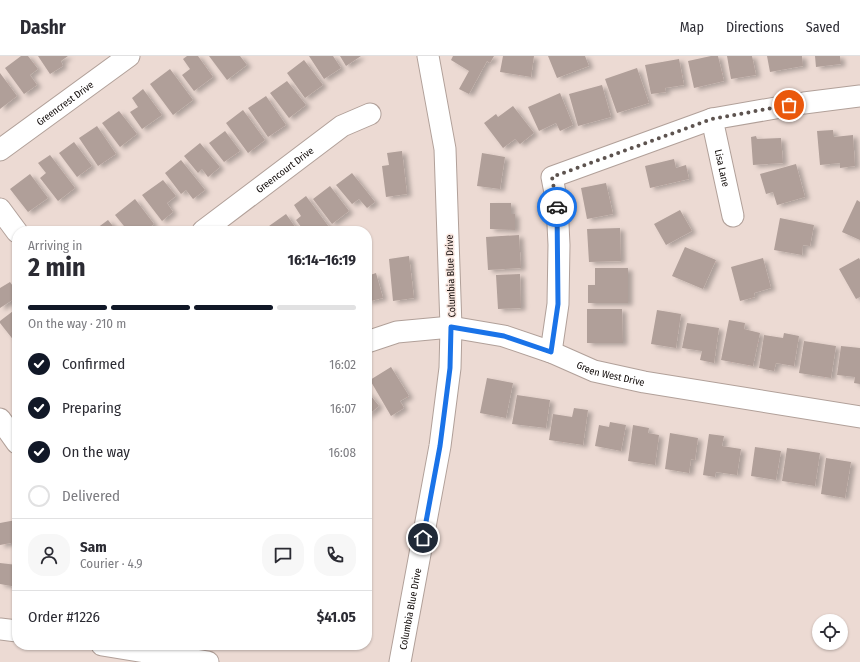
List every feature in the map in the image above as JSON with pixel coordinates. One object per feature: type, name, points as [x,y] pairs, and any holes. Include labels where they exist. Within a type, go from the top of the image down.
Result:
[{"type":"street","name":"Greencrest Drive","points":[[0,150],[129,56]]},
{"type":"street","name":"Columbia Blue Drive","points":[[400,662],[440,446],[450,368],[451,327],[444,149],[428,56]]},
{"type":"street","points":[[551,352],[558,304],[559,252],[557,203],[552,177],[712,119],[804,102],[860,96]]},
{"type":"street","name":"Greencourt Drive","points":[[210,226],[342,126],[370,114]]},
{"type":"street","name":"Lisa Lane","points":[[712,119],[732,216]]},
{"type":"street","points":[[0,209],[13,226]]},
{"type":"street","name":"Green West Drive","points":[[372,340],[397,332],[451,327],[504,336],[551,352],[594,371],[637,381],[860,417]]},
{"type":"street","points":[[0,419],[12,436]]},
{"type":"street","points":[[0,629],[12,630]]},
{"type":"street","points":[[157,650],[206,662]]},
{"type":"building","points":[[21,56],[28,56],[38,69],[30,75],[37,85],[24,94],[5,68]]},
{"type":"building","points":[[38,56],[68,56],[61,61],[63,66],[50,74]]},
{"type":"building","points":[[187,56],[198,56],[213,77],[194,91],[182,75],[190,69],[183,59]]},
{"type":"building","points":[[209,56],[240,56],[247,65],[227,80]]},
{"type":"building","points":[[309,56],[333,56],[341,68],[324,79]]},
{"type":"building","points":[[340,56],[361,56],[346,66]]},
{"type":"building","points":[[453,56],[494,56],[490,63],[487,61],[469,94],[459,89],[469,71],[451,60]]},
{"type":"building","points":[[503,56],[534,56],[531,77],[500,72]]},
{"type":"building","points":[[548,56],[585,56],[589,66],[557,78]]},
{"type":"building","points":[[718,56],[724,81],[694,88],[688,61]]},
{"type":"building","points":[[727,56],[752,56],[756,75],[731,79]]},
{"type":"building","points":[[767,56],[802,56],[803,66],[770,72]]},
{"type":"building","points":[[815,56],[840,56],[841,64],[816,67]]},
{"type":"building","points":[[679,59],[684,85],[665,88],[666,92],[651,94],[645,65]]},
{"type":"building","points":[[304,60],[323,85],[305,98],[287,73]]},
{"type":"building","points":[[637,68],[649,103],[617,113],[605,79]]},
{"type":"building","points":[[170,69],[193,100],[173,115],[150,84]]},
{"type":"building","points":[[0,73],[17,96],[0,109]]},
{"type":"building","points":[[287,81],[306,105],[289,118],[270,93]]},
{"type":"building","points":[[602,85],[611,117],[578,126],[569,94]]},
{"type":"building","points":[[143,89],[162,115],[142,129],[130,112],[138,107],[132,98]]},
{"type":"building","points":[[560,93],[573,125],[560,131],[556,123],[539,131],[528,107]]},
{"type":"building","points":[[266,96],[286,125],[268,137],[248,108]]},
{"type":"building","points":[[513,106],[534,133],[520,144],[515,139],[503,148],[484,123],[496,114],[498,117]]},
{"type":"building","points":[[243,110],[265,140],[248,153],[226,123]]},
{"type":"building","points":[[119,111],[137,134],[120,147],[102,123]]},
{"type":"building","points":[[97,126],[116,154],[98,166],[79,138]]},
{"type":"building","points":[[833,130],[834,137],[853,135],[855,166],[840,168],[840,163],[820,165],[817,131]]},
{"type":"building","points":[[225,131],[240,151],[224,162],[209,143]]},
{"type":"building","points":[[756,136],[757,139],[781,138],[783,163],[753,165],[751,137]]},
{"type":"building","points":[[74,142],[92,166],[77,177],[59,153]]},
{"type":"building","points":[[200,143],[220,167],[208,177],[202,169],[198,173],[184,156]]},
{"type":"building","points":[[402,151],[407,194],[386,197],[382,166],[389,165],[387,153]]},
{"type":"building","points":[[482,153],[505,157],[500,189],[477,186]]},
{"type":"building","points":[[50,155],[75,188],[58,201],[40,178],[46,173],[38,163]]},
{"type":"building","points":[[674,159],[676,168],[686,165],[689,179],[650,188],[645,166]]},
{"type":"building","points":[[181,160],[205,190],[193,199],[186,190],[181,194],[165,173]]},
{"type":"building","points":[[796,164],[805,197],[777,205],[773,192],[766,194],[760,174]]},
{"type":"building","points":[[352,173],[375,202],[367,208],[359,199],[352,204],[336,185]]},
{"type":"building","points":[[30,174],[48,198],[28,212],[10,189]]},
{"type":"building","points":[[163,180],[176,196],[167,203],[173,212],[162,221],[142,195]]},
{"type":"building","points":[[606,183],[613,214],[587,219],[581,188]]},
{"type":"building","points":[[330,186],[349,211],[332,224],[313,199]]},
{"type":"building","points":[[306,196],[328,226],[300,226],[296,220],[301,216],[294,205]]},
{"type":"building","points":[[135,199],[154,224],[151,226],[124,226],[115,215]]},
{"type":"building","points":[[857,200],[860,202],[860,240],[842,232]]},
{"type":"building","points":[[490,203],[511,203],[511,214],[515,214],[515,230],[490,229]]},
{"type":"building","points":[[680,210],[692,231],[666,245],[654,224]]},
{"type":"building","points":[[286,214],[294,226],[269,226]]},
{"type":"building","points":[[780,218],[814,225],[810,246],[803,245],[802,255],[774,250]]},
{"type":"building","points":[[108,220],[113,226],[100,226]]},
{"type":"building","points":[[620,228],[621,261],[589,262],[587,229]]},
{"type":"building","points":[[519,235],[521,268],[488,270],[486,237]]},
{"type":"building","points":[[685,247],[716,260],[703,289],[672,276]]},
{"type":"building","points":[[409,256],[414,298],[393,301],[389,259]]},
{"type":"building","points":[[763,258],[771,288],[754,293],[755,297],[740,301],[731,267]]},
{"type":"building","points":[[859,258],[860,297],[856,299],[839,269]]},
{"type":"building","points":[[595,268],[628,268],[628,303],[588,303],[588,285],[595,285]]},
{"type":"building","points":[[376,273],[383,298],[372,301],[372,274]]},
{"type":"building","points":[[520,274],[521,308],[498,309],[496,275]]},
{"type":"building","points":[[10,282],[12,285],[12,300],[0,308],[0,288]]},
{"type":"building","points":[[587,309],[622,309],[623,343],[587,343]]},
{"type":"building","points":[[657,310],[681,314],[676,348],[651,344]]},
{"type":"building","points":[[12,312],[12,338],[0,323],[0,321]]},
{"type":"building","points":[[729,320],[745,323],[744,329],[760,333],[753,366],[721,360]]},
{"type":"building","points":[[687,323],[719,328],[714,363],[700,360],[702,351],[682,348]]},
{"type":"building","points":[[784,333],[799,336],[794,366],[776,363],[774,371],[759,368],[764,335],[783,338]]},
{"type":"building","points":[[804,341],[836,346],[831,378],[799,373]]},
{"type":"building","points":[[841,346],[860,348],[860,384],[854,383],[855,377],[837,375]]},
{"type":"building","points":[[391,367],[409,396],[400,401],[404,408],[391,416],[372,383],[372,379]]},
{"type":"building","points":[[487,378],[513,383],[506,418],[480,413]]},
{"type":"building","points":[[517,395],[550,400],[546,428],[512,424]]},
{"type":"building","points":[[372,397],[379,406],[372,412]]},
{"type":"building","points":[[574,408],[588,410],[583,445],[549,440],[553,414],[572,417]]},
{"type":"building","points":[[610,422],[626,425],[621,451],[595,446],[599,425],[609,427]]},
{"type":"building","points":[[633,425],[649,428],[648,433],[659,435],[655,465],[628,461]]},
{"type":"building","points":[[670,433],[698,438],[695,460],[691,459],[689,473],[665,469]]},
{"type":"building","points":[[709,434],[724,436],[722,446],[741,449],[737,475],[716,472],[715,477],[703,475]]},
{"type":"building","points":[[755,447],[781,451],[776,480],[751,476]]},
{"type":"building","points":[[787,448],[820,453],[815,486],[782,481]]},
{"type":"building","points":[[826,458],[851,462],[845,498],[821,494]]},
{"type":"building","points":[[12,521],[12,543],[0,545],[0,523]]},
{"type":"building","points":[[0,563],[12,564],[12,586],[0,584]]},
{"type":"way so far","points":[[557,207],[552,177],[712,119],[789,105]]},
{"type":"route","points":[[423,538],[440,446],[450,368],[451,327],[504,336],[551,352],[558,304],[559,245],[557,207]]}]
